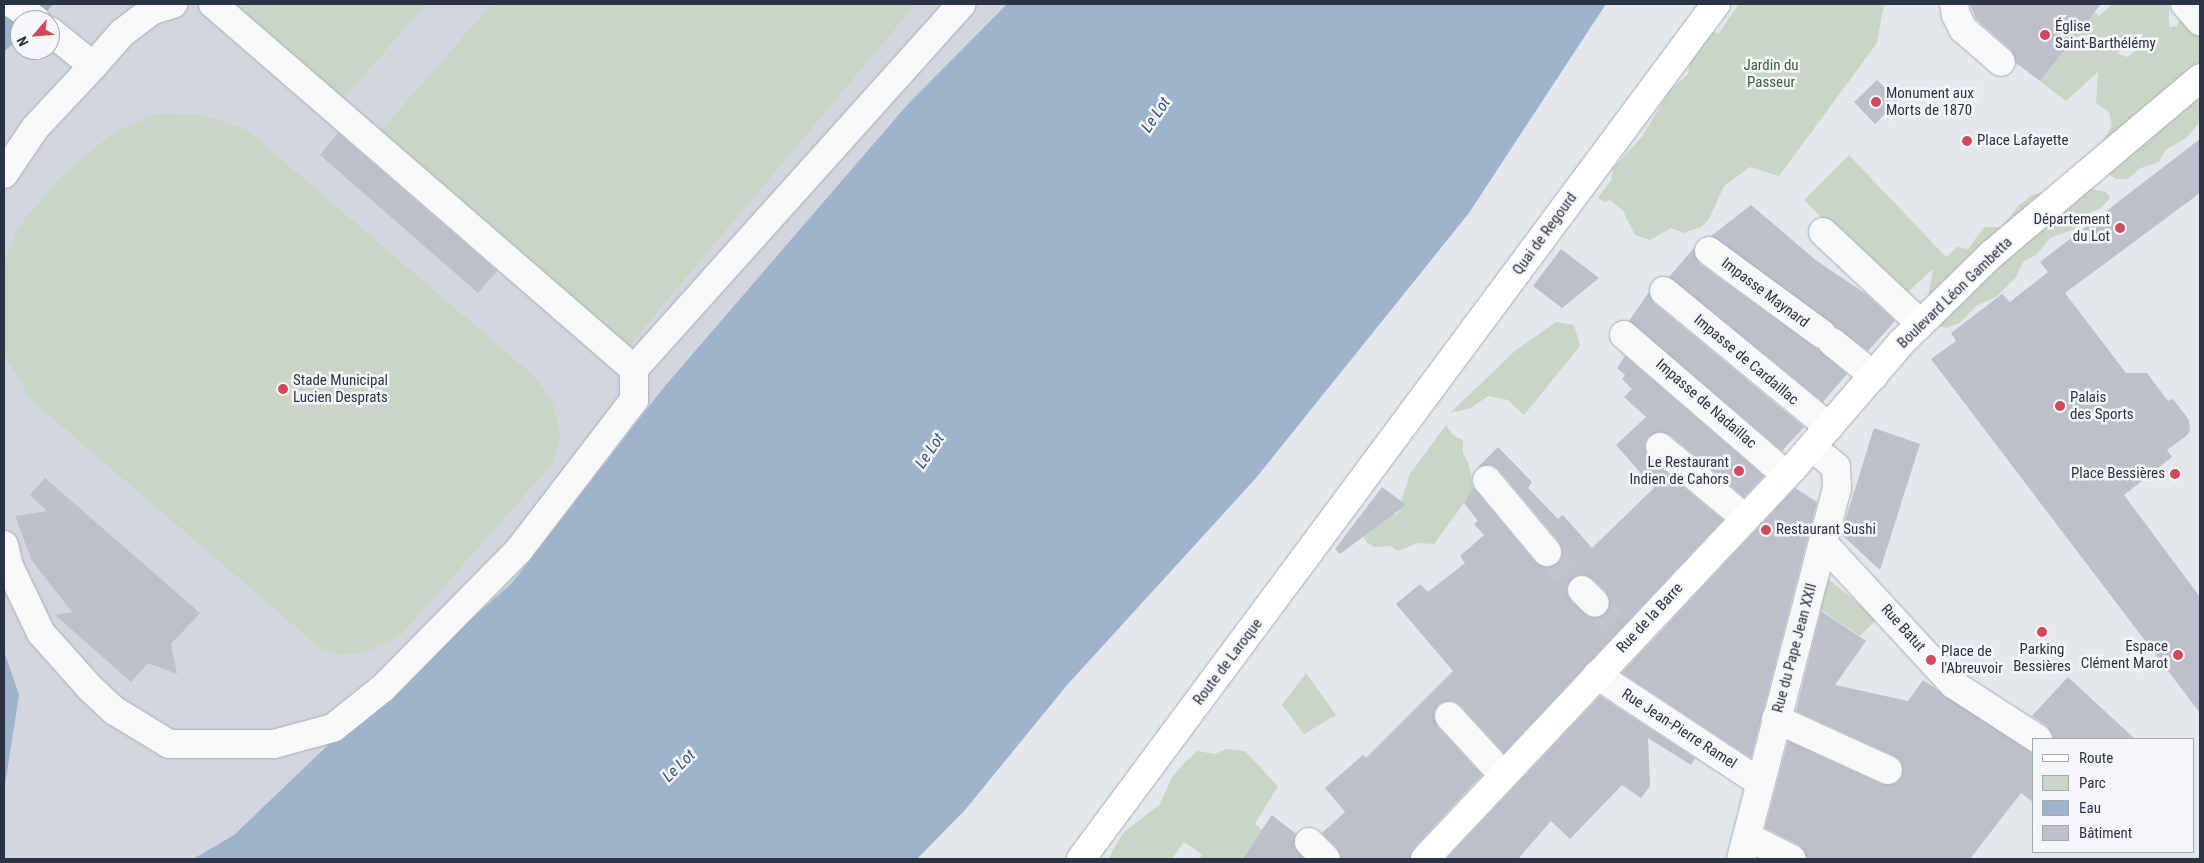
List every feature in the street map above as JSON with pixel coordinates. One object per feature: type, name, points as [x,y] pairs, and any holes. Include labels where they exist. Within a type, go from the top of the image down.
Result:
[{"type":"main road","name":"Quai de Regourd","points":[[1376,464],[1716,4]]},
{"type":"main road","name":"Boulevard Léon Gambetta","points":[[1874,376],[1921,324],[1992,254],[2200,78]]},
{"type":"main road","name":"Rue de la Barre","points":[[1428,858],[1597,675],[1624,637],[1745,518],[1821,437],[1874,376]]},
{"type":"main road","name":"Route de Laroque","points":[[1080,859],[1376,464]]},
{"type":"street","points":[[4,174],[35,128],[122,33],[153,10],[173,4]]},
{"type":"street","points":[[213,4],[634,369]]},
{"type":"street","points":[[4,545],[9,566],[41,633],[90,688],[116,711],[168,744],[274,744],[333,728],[383,688],[519,550],[634,400],[634,369],[961,4]]},
{"type":"street","points":[[1954,4],[1956,15],[1963,29],[2001,62]]},
{"type":"street","points":[[2185,4],[2200,21]]},
{"type":"street","points":[[60,38],[93,66]]},
{"type":"street","points":[[1823,232],[1921,324]]},
{"type":"street","name":"Impasse Maynard","points":[[1709,251],[1827,338],[1874,376]]},
{"type":"street","name":"Impasse de Cardaillac","points":[[1664,291],[1821,437]]},
{"type":"street","name":"Impasse de Nadaillac","points":[[1624,335],[1786,474]]},
{"type":"street","name":"Rue du Pape Jean XXII","points":[[1744,848],[1823,543],[1838,477],[1836,467],[1821,437]]},
{"type":"street","points":[[1660,447],[1745,518]]},
{"type":"street","points":[[1487,480],[1547,552]]},
{"type":"street","name":"Rue Batut","points":[[1823,543],[1953,684],[2036,738]]},
{"type":"street","name":"Rue Jean-Pierre Ramel","points":[[1597,675],[1761,783]]},
{"type":"street","points":[[1449,716],[1503,775]]},
{"type":"street","points":[[1776,719],[1888,770]]},
{"type":"street","points":[[1744,848],[1792,859]]},
{"type":"shaded area","points":[[54,4],[1007,4],[907,105],[664,387],[512,583],[330,743],[234,835],[193,859],[4,859],[4,792],[19,695],[4,651],[4,52],[10,46],[10,60],[60,60],[60,10],[48,10]]},
{"type":"green space","points":[[233,4],[426,4],[343,99]]},
{"type":"green space","points":[[492,4],[916,4],[626,349],[378,134]]},
{"type":"green space","name":"Jardin du Passeur","points":[[1739,4],[1884,4],[1877,43],[1779,176],[1750,167],[1724,186],[1709,219],[1701,227],[1684,233],[1671,228],[1650,240],[1635,235],[1623,211],[1610,200],[1605,202],[1598,198],[1611,180],[1613,168],[1642,137],[1669,91],[1688,74],[1691,53],[1702,38],[1713,31],[1718,34]]},
{"type":"green space","points":[[2112,4],[2169,4],[2169,27],[2177,26],[2180,17],[2200,6],[2200,122],[2185,139],[2166,149],[2159,162],[2141,168],[2127,179],[2116,179],[2101,168],[2100,145],[2112,126],[2109,112],[2096,103],[2098,72],[2066,101],[2040,81],[2094,12],[2099,16]],"holes":[[[2132,39],[2140,47],[2128,57],[2117,54]]]},
{"type":"green space","name":"Stade Municipal Lucien Desprats","points":[[156,114],[203,115],[247,130],[535,377],[552,401],[561,436],[553,463],[401,635],[363,653],[337,654],[320,648],[31,400],[4,354],[4,261],[18,227],[62,176],[114,132]]},
{"type":"green space","points":[[1849,155],[1946,257],[1957,247],[1968,249],[1984,227],[2002,227],[2019,205],[2034,194],[2087,188],[2106,192],[2110,198],[2101,208],[2087,214],[2077,228],[2050,238],[2036,255],[2023,262],[2016,277],[1996,297],[1976,306],[1960,323],[1945,328],[1933,325],[1926,310],[1933,269],[1901,298],[1804,200]]},
{"type":"green space","points":[[1556,322],[1574,325],[1580,346],[1524,415],[1508,400],[1488,396],[1471,408],[1450,413],[1516,350]]},
{"type":"green space","points":[[1446,425],[1453,435],[1463,440],[1463,453],[1469,465],[1473,487],[1464,503],[1434,544],[1418,543],[1398,551],[1390,546],[1374,547],[1367,543],[1363,536],[1390,512],[1396,515],[1404,504],[1401,501],[1410,474]]},
{"type":"green space","points":[[1826,577],[1877,619],[1860,636],[1815,606]]},
{"type":"green space","points":[[1306,673],[1336,715],[1304,734],[1282,705]]},
{"type":"green space","points":[[1226,749],[1245,751],[1278,786],[1255,824],[1262,830],[1241,859],[1200,859],[1202,854],[1184,842],[1172,859],[1108,859],[1123,833],[1160,804],[1171,779],[1184,763],[1197,751],[1215,754]]},
{"type":"water","points":[[4,4],[54,4],[48,10],[10,10],[10,46],[4,52]]},
{"type":"water","name":"Le Lot","points":[[1007,4],[1606,4],[1469,213],[1256,478],[1068,684],[965,810],[917,859],[193,859],[234,835],[330,743],[512,583],[664,387],[907,105]]},
{"type":"water","points":[[4,651],[19,695],[4,792]]},
{"type":"building","name":"Église Saint-Barthélémy","points":[[1970,4],[2101,4],[2040,81],[2016,63],[2011,50],[1976,19]]},
{"type":"building","name":"Monument aux Morts de 1870","points":[[1877,80],[1898,101],[1875,124],[1854,102]]},
{"type":"building","points":[[338,133],[497,271],[478,293],[320,155]]},
{"type":"building","points":[[2200,139],[2200,193],[2065,293],[2126,373],[2147,373],[2168,401],[2173,399],[2189,420],[2190,431],[2167,450],[2172,457],[2124,495],[2200,597],[2200,713],[1931,359],[1956,341],[1951,333],[2002,294],[2010,302],[2048,272],[2040,262]]},
{"type":"building","points":[[1751,205],[1817,261],[1866,294],[1895,321],[1868,351],[1711,236]]},
{"type":"building","points":[[1694,248],[1700,264],[1818,349],[1847,374],[1823,402],[1669,277]]},
{"type":"building","points":[[1561,249],[1599,278],[1562,308],[1533,286]]},
{"type":"building","points":[[1649,292],[1654,303],[1804,427],[1782,451],[1629,321]]},
{"type":"building","points":[[1625,356],[1764,476],[1744,497],[1670,435],[1662,432],[1648,437],[1645,445],[1650,459],[1723,520],[1504,753],[1460,705],[1453,701],[1439,704],[1434,712],[1437,726],[1482,775],[1414,848],[1410,859],[1341,859],[1337,848],[1322,833],[1345,812],[1325,788],[1363,755],[1366,758],[1453,671],[1396,604],[1420,584],[1428,592],[1465,563],[1460,556],[1484,535],[1474,524],[1478,521],[1464,503],[1473,487],[1535,562],[1550,567],[1562,557],[1559,542],[1499,470],[1492,465],[1478,467],[1498,447],[1532,482],[1528,488],[1558,519],[1563,515],[1592,548],[1654,488],[1616,445],[1646,417],[1624,397],[1632,389],[1622,379],[1625,375],[1617,368]],"holes":[[[1578,575],[1593,579],[1606,592],[1610,607],[1606,614],[1590,618],[1571,601],[1567,586]]]},
{"type":"building","points":[[1874,428],[1920,444],[1880,570],[1841,534]]},
{"type":"building","points":[[45,478],[200,613],[171,644],[177,674],[148,663],[131,682],[55,615],[72,612],[32,561],[15,516],[47,511],[30,495]]},
{"type":"building","points":[[1382,487],[1406,505],[1340,554],[1335,549]]},
{"type":"building","points":[[1795,488],[1817,502],[1751,758],[1622,673]]},
{"type":"building","points":[[1821,611],[1866,641],[1835,685],[1908,701],[1923,680],[2032,752],[2032,801],[2021,793],[1970,859],[1807,859],[1799,845],[1765,828],[1788,741],[1882,784],[1897,783],[1902,776],[1901,761],[1894,756],[1796,711]]},
{"type":"building","points":[[2068,677],[2134,738],[2053,738],[2047,726],[2032,716]]},
{"type":"building","points":[[1600,696],[1695,758],[1691,765],[1648,738],[1650,786],[1641,798],[1622,785],[1570,839],[1551,821],[1518,859],[1446,859]]},
{"type":"building","points":[[1272,815],[1296,834],[1294,846],[1304,859],[1242,859]]},
{"type":"tunnel","points":[[1547,552],[1582,590]]},
{"type":"tunnel","points":[[1595,603],[1621,632]]},
{"type":"place","name":"Église Saint-Barthélémy","points":[[2045,35]]},
{"type":"place","name":"Monument aux Morts de 1870","points":[[1876,102]]},
{"type":"place","name":"Place Lafayette","points":[[1967,141]]},
{"type":"place","name":"Département du Lot","points":[[2120,228]]},
{"type":"place","name":"Stade Municipal Lucien Desprats","points":[[283,389]]},
{"type":"place","name":"Palais des Sports","points":[[2060,406]]},
{"type":"place","name":"Le Restaurant Indien de Cahors","points":[[1739,471]]},
{"type":"place","name":"Place Bessières","points":[[2175,474]]},
{"type":"place","name":"Restaurant Sushi","points":[[1766,530]]},
{"type":"place","name":"Parking Bessières","points":[[2042,632]]},
{"type":"place","name":"Espace Clément Marot","points":[[2178,655]]},
{"type":"place","name":"Place de l'Abreuvoir","points":[[1931,660]]}]
